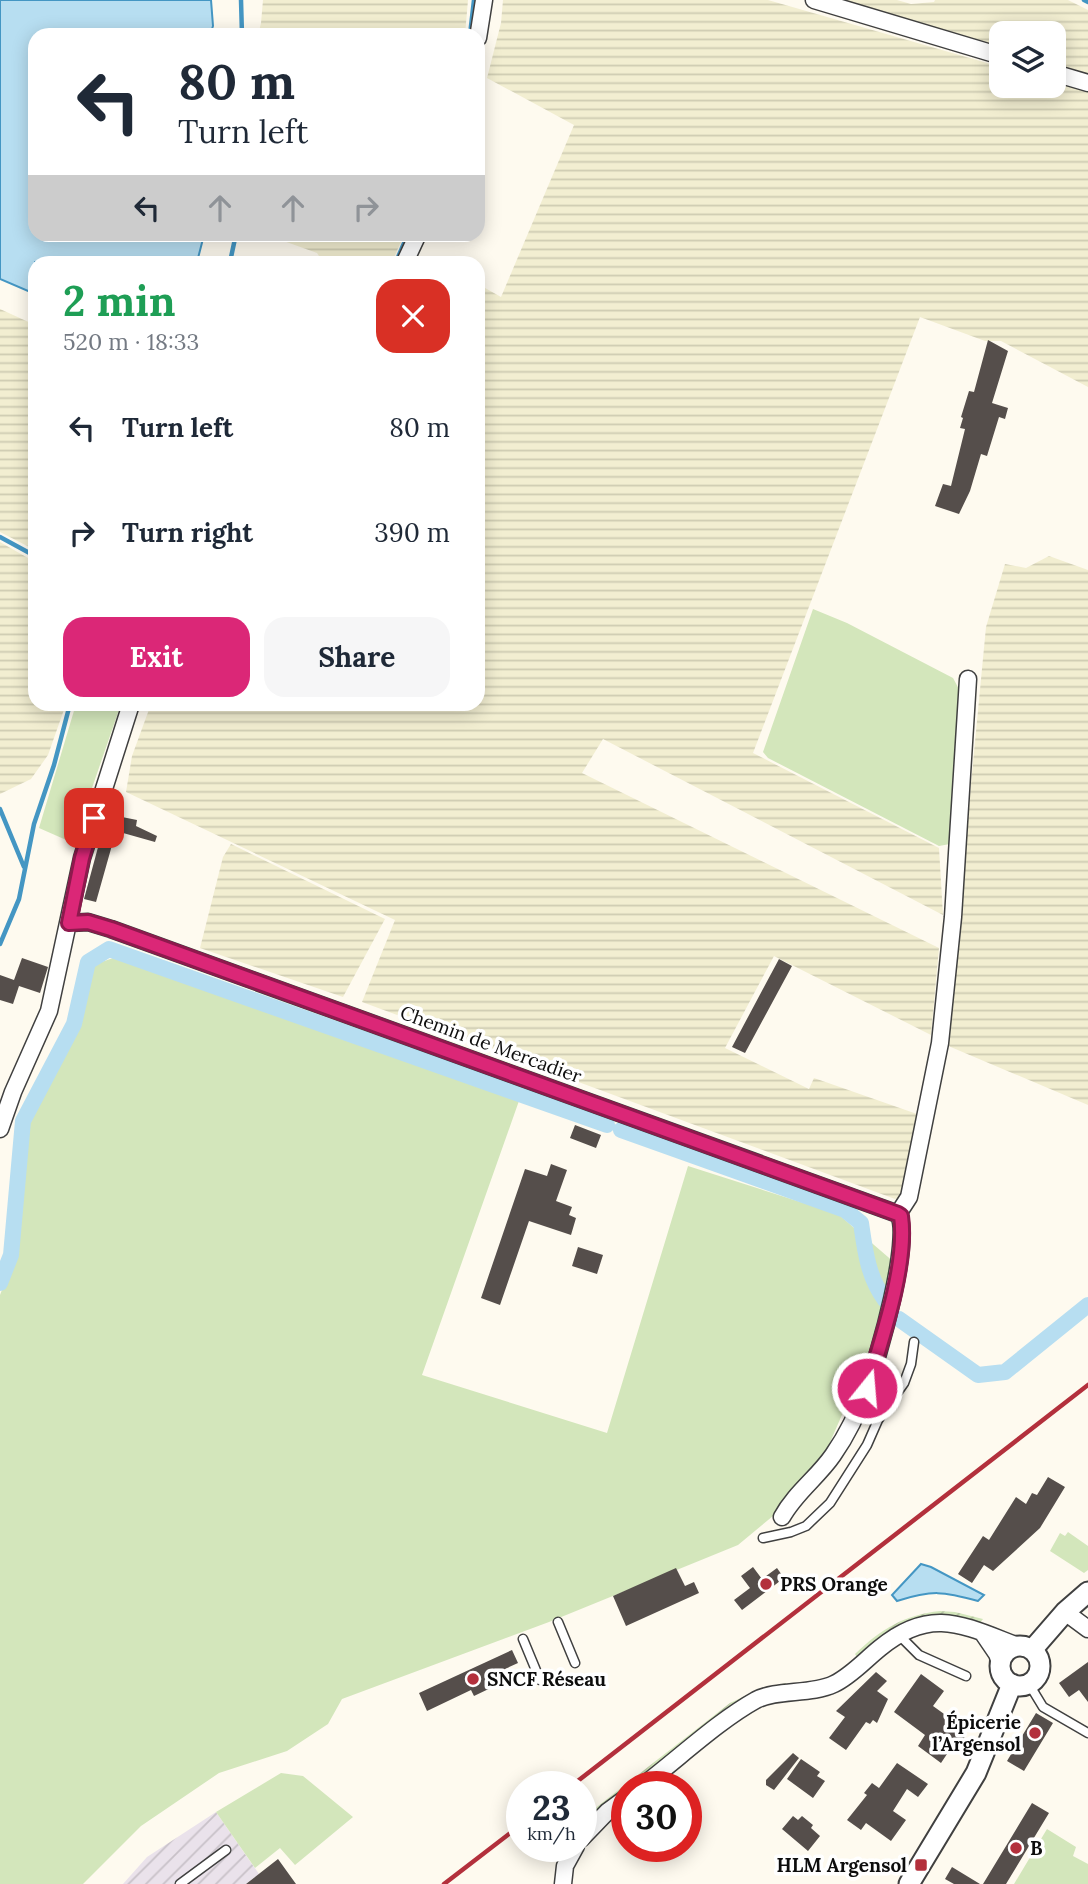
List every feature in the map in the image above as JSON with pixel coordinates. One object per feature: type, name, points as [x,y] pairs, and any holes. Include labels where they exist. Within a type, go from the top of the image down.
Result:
[{"type":"street","points":[[480,28],[484,0]]},
{"type":"street","points":[[814,0],[989,52]]},
{"type":"street","points":[[1066,77],[1088,83]]},
{"type":"street","points":[[782,1517],[789,1503],[816,1477],[834,1454],[867,1388],[884,1334],[901,1255],[902,1229],[901,1216],[898,1214],[909,1197],[940,1043],[953,917],[968,679]]},
{"type":"street","points":[[0,1129],[49,1011],[82,858],[129,711]]},
{"type":"street","name":"Chemin de Mercadier","points":[[69,923],[88,922],[111,929],[898,1214]]},
{"type":"street","points":[[1001,1665],[1004,1654],[1025,1648],[1088,1592]]},
{"type":"street","points":[[1065,1612],[1088,1629]]},
{"type":"street","points":[[661,1771],[733,1715],[758,1699],[832,1685],[898,1634],[918,1625],[940,1622],[961,1625],[982,1632],[1025,1648],[1040,1661],[1040,1668],[1034,1680],[1020,1684],[1003,1676],[997,1654],[982,1632]]},
{"type":"street","points":[[909,1884],[976,1773],[1020,1684]]},
{"type":"street","points":[[597,1822],[611,1809]]},
{"type":"street","points":[[563,1884],[567,1862]]},
{"type":"lane","points":[[763,1538],[806,1526],[830,1503],[867,1445],[878,1420],[904,1383],[911,1364],[914,1342]]},
{"type":"lane","points":[[558,1622],[575,1663]]},
{"type":"lane","points":[[898,1634],[919,1655],[966,1676]]},
{"type":"lane","points":[[523,1639],[540,1680]]},
{"type":"lane","points":[[1020,1684],[1043,1707],[1088,1733]]},
{"type":"lane","points":[[180,1884],[226,1850]]},
{"type":"shaded area","points":[[263,0],[468,0],[466,28],[260,28]]},
{"type":"shaded area","points":[[503,0],[768,0],[989,64],[989,98],[1066,98],[1066,85],[1088,91],[1088,387],[1001,341],[985,341],[920,317],[753,753],[939,848],[943,915],[603,739],[582,773],[939,948],[931,1035],[774,956],[725,1048],[809,1089],[814,1078],[917,1114],[903,1197],[895,1199],[362,1002],[395,920],[126,792],[132,756],[148,711],[485,711],[485,288],[501,297],[574,125],[487,78],[501,23]]},
{"type":"shaded area","points":[[832,0],[897,0],[911,4],[935,0],[1068,0],[1088,10],[1088,75],[1066,69],[1066,21],[989,21],[989,46]]},
{"type":"shaded area","points":[[286,242],[401,242],[395,256],[319,256]]},
{"type":"shaded area","points":[[0,309],[28,322],[28,546],[0,532]]},
{"type":"shaded area","points":[[0,542],[28,558],[28,711],[64,711],[48,755],[31,779],[0,794]]},
{"type":"shaded area","points":[[1049,556],[1088,570],[1088,1105],[946,1045],[986,627],[1005,564],[1026,568]]},
{"type":"shaded area","points":[[231,844],[385,919],[343,997],[200,948],[223,857]]},
{"type":"shaded area","points":[[216,1812],[259,1874],[246,1884],[123,1884],[147,1857]]},
{"type":"green space","points":[[813,609],[847,623],[953,678],[960,691],[950,844],[939,846],[768,758],[763,752]]},
{"type":"green space","points":[[74,711],[119,711],[73,843],[39,828]]},
{"type":"green space","points":[[113,958],[520,1098],[422,1375],[607,1433],[688,1166],[838,1214],[895,1263],[870,1350],[825,1454],[773,1516],[738,1545],[549,1622],[342,1699],[328,1724],[287,1751],[219,1773],[141,1826],[83,1884],[0,1884],[0,1295],[16,1253],[28,1126],[81,1026],[93,965]]},
{"type":"green space","points":[[1068,1532],[1088,1546],[1088,1570],[1084,1573],[1050,1551],[1060,1533],[1065,1536]]},
{"type":"green space","points":[[940,1611],[983,1619],[980,1623],[944,1615],[914,1620],[885,1635],[857,1657],[855,1654],[874,1637],[894,1625],[915,1616]]},
{"type":"green space","points":[[786,1683],[786,1688],[735,1705],[647,1771],[643,1771],[730,1703],[762,1688]]},
{"type":"green space","points":[[281,1773],[303,1776],[353,1817],[295,1865],[280,1848],[255,1868],[216,1812]]},
{"type":"green space","points":[[611,1796],[611,1800],[597,1813],[598,1806]]},
{"type":"green space","points":[[1047,1829],[1076,1847],[1073,1856],[1088,1864],[1088,1884],[1014,1884]]},
{"type":"water","points":[[0,0],[211,0],[212,28],[28,28],[28,242],[202,242],[199,256],[28,256],[28,291],[0,279]]},
{"type":"water","points":[[921,1564],[984,1595],[978,1601],[938,1593],[897,1601],[892,1595]]},
{"type":"building","points":[[988,340],[1008,351],[992,403],[1008,408],[1005,419],[999,417],[987,456],[981,454],[970,491],[959,514],[935,506],[943,484],[951,486],[965,429],[960,428],[961,417],[969,391],[974,392]]},
{"type":"building","points":[[107,814],[137,820],[136,826],[157,836],[155,842],[116,831],[96,902],[84,899]]},
{"type":"building","points":[[22,958],[48,967],[40,993],[19,986],[13,1004],[0,1000],[0,975],[14,980]]},
{"type":"building","points":[[779,959],[792,966],[745,1053],[732,1047]]},
{"type":"building","points":[[575,1125],[601,1135],[596,1148],[570,1138]]},
{"type":"building","points":[[551,1164],[567,1170],[556,1201],[572,1207],[569,1215],[576,1218],[571,1235],[529,1221],[500,1305],[481,1298],[525,1169],[547,1176]]},
{"type":"building","points":[[578,1247],[603,1255],[597,1274],[572,1266]]},
{"type":"building","points":[[1048,1477],[1065,1487],[1040,1528],[993,1571],[984,1565],[972,1583],[958,1574],[983,1536],[989,1540],[1016,1497],[1026,1504],[1032,1493],[1037,1495]]},
{"type":"building","name":"PRS Orange","points":[[753,1567],[762,1579],[777,1568],[784,1578],[742,1610],[734,1600],[750,1588],[741,1576]]},
{"type":"building","points":[[676,1568],[685,1586],[694,1582],[699,1593],[626,1626],[613,1596]]},
{"type":"building","name":"SNCF Réseau","points":[[512,1650],[518,1663],[494,1674],[499,1684],[474,1696],[471,1690],[427,1711],[419,1693]]},
{"type":"building","points":[[1088,1662],[1088,1702],[1079,1690],[1069,1697],[1059,1683]]},
{"type":"building","points":[[876,1672],[887,1681],[877,1691],[888,1699],[877,1723],[873,1720],[870,1724],[866,1722],[846,1750],[829,1738],[845,1717],[836,1711]]},
{"type":"building","points":[[921,1674],[944,1691],[933,1706],[958,1724],[955,1728],[966,1735],[955,1751],[951,1748],[941,1763],[918,1746],[925,1735],[894,1712]]},
{"type":"building","points":[[1036,1713],[1053,1723],[1024,1771],[1007,1761]]},
{"type":"building","points":[[793,1753],[799,1758],[774,1790],[766,1785],[766,1780]]},
{"type":"building","points":[[801,1759],[820,1772],[817,1776],[825,1781],[813,1798],[787,1779]]},
{"type":"building","points":[[897,1763],[928,1784],[918,1797],[907,1789],[893,1811],[906,1820],[891,1841],[866,1823],[861,1830],[847,1820],[867,1795],[864,1793],[872,1783],[879,1788]]},
{"type":"building","name":"B","points":[[1032,1803],[1049,1813],[1006,1884],[983,1884]]},
{"type":"building","points":[[793,1816],[798,1820],[802,1816],[813,1825],[811,1828],[820,1836],[808,1851],[782,1829]]},
{"type":"building","points":[[278,1859],[296,1884],[246,1884]]},
{"type":"building","points":[[952,1867],[980,1884],[954,1884],[945,1879]]},
{"type":"waterway","points":[[241,0],[242,28]]},
{"type":"waterway","points":[[471,28],[474,0]]},
{"type":"waterway","points":[[1084,0],[1088,2]]},
{"type":"waterway","points":[[231,256],[234,242]]},
{"type":"waterway","points":[[399,256],[405,242]]},
{"type":"waterway","points":[[0,537],[28,552]]},
{"type":"waterway","points":[[0,944],[19,899],[34,824],[68,711]]},
{"type":"waterway","points":[[0,809],[24,867]]},
{"type":"waterway","points":[[0,1283],[11,1255],[23,1121],[74,1024],[88,962],[109,949],[607,1125]]},
{"type":"waterway","points":[[621,1130],[845,1210],[861,1223],[871,1273],[885,1300]]},
{"type":"waterway","points":[[899,1319],[978,1375],[1005,1372],[1088,1305]]},
{"type":"railway","points":[[591,1771],[1088,1385]]},
{"type":"railway","points":[[444,1884],[506,1836]]},
{"type":"place","name":"PRS Orange","points":[[766,1584]]},
{"type":"place","name":"SNCF Réseau","points":[[473,1679]]},
{"type":"place","name":"Épicerie l’Argensol","points":[[1035,1733]]},
{"type":"place","name":"B","points":[[1016,1848]]},
{"type":"place","name":"HLM Argensol","points":[[921,1865]]},
{"type":"route","points":[[94,818],[72,900],[69,923],[88,922],[111,929],[901,1216],[901,1255],[884,1334],[867,1388]]}]
